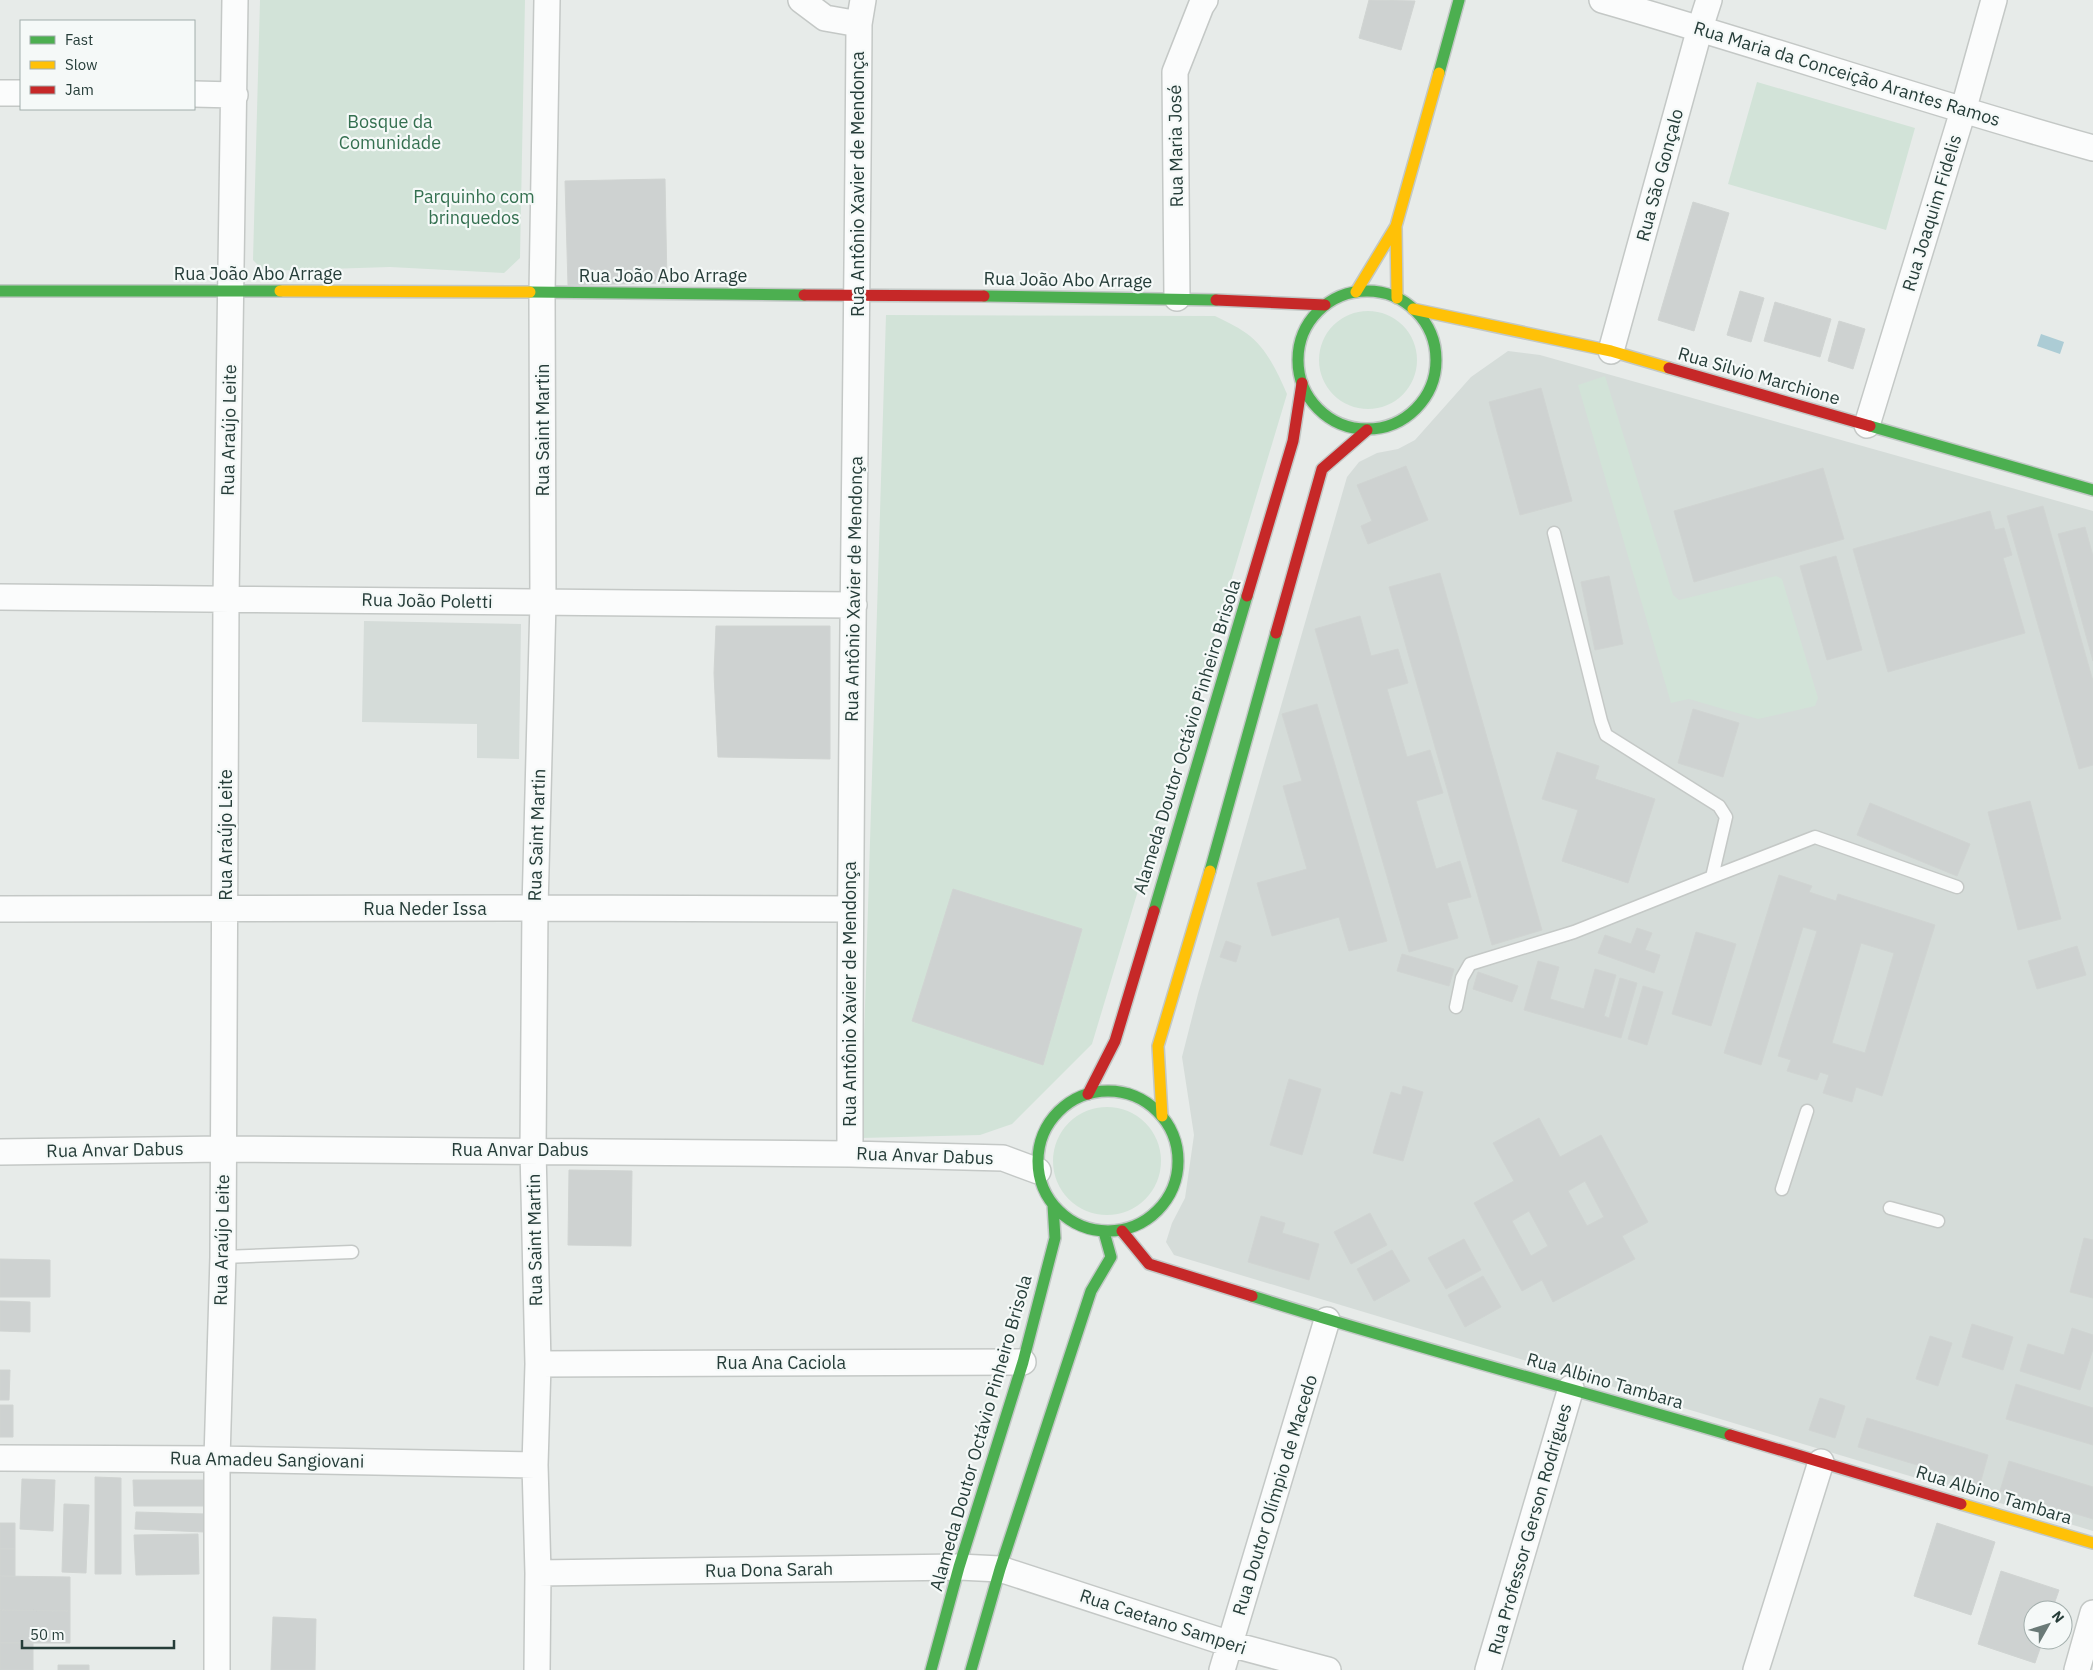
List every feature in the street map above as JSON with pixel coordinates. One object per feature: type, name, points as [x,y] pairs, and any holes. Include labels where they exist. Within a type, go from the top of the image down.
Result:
[{"type":"street","name":"Rua Araújo Leite","points":[[217,1670],[217,1459],[223,1257],[226,910],[226,599],[235,0]]},
{"type":"street","name":"Rua Saint Martin","points":[[537,1670],[538,1573],[535,1465],[538,1364],[533,1150],[535,908],[543,602],[542,293],[547,0]]},
{"type":"street","points":[[801,0],[826,18],[861,12]]},
{"type":"street","name":"Rua Maria José","points":[[1177,298],[1175,72],[1205,0]]},
{"type":"street","points":[[1356,292],[1396,226],[1459,0]]},
{"type":"street","name":"Rua Maria da Conceição Arantes Ramos","points":[[1602,0],[1700,28],[1963,111],[2093,148]]},
{"type":"street","name":"Rua São Gonçalo","points":[[1611,351],[1709,0]]},
{"type":"street","name":"Rua Joaquim Fidelis","points":[[1867,425],[1963,111],[1994,0]]},
{"type":"street","name":"Rua Antônio Xavier de Mendonça","points":[[850,1154],[850,909],[861,12]]},
{"type":"street","points":[[0,92],[20,93]]},
{"type":"street","points":[[195,94],[235,95]]},
{"type":"street","points":[[1396,226],[1397,298]]},
{"type":"street","name":"Rua João Abo Arrage","points":[[0,291],[1177,298],[1325,305]]},
{"type":"street","name":"Alameda Doutor Octávio Pinheiro Brisola","points":[[1356,292],[1377,292],[1397,298],[1413,309],[1428,327],[1436,350],[1435,374],[1427,396],[1412,414],[1391,426],[1368,430],[1346,426],[1327,417],[1312,402],[1302,384],[1298,362],[1301,340],[1310,320],[1325,305],[1340,296],[1356,292]]},
{"type":"street","name":"Rua Silvio Marchione","points":[[1413,309],[1611,351],[2093,490]]},
{"type":"street","name":"Alameda Doutor Octávio Pinheiro Brisola","points":[[1088,1094],[1118,1032],[1292,442],[1302,384]]},
{"type":"street","name":"Alameda Doutor Octávio Pinheiro Brisola","points":[[1162,1116],[1158,1046],[1198,916],[1322,469],[1368,430]]},
{"type":"street","name":"Rua João Poletti","points":[[0,597],[854,605]]},
{"type":"street","name":"Rua Neder Issa","points":[[0,910],[850,909]]},
{"type":"street","name":"Alameda Doutor Octávio Pinheiro Brisola","points":[[930,1670],[959,1566],[1023,1362],[1055,1238],[1053,1205],[1038,1171],[1038,1155],[1047,1126],[1056,1114],[1068,1104],[1088,1094],[1102,1091],[1125,1093],[1145,1102],[1162,1116],[1174,1137],[1178,1161],[1175,1185],[1162,1206],[1144,1222],[1122,1231],[1104,1232],[1085,1228],[1067,1219],[1053,1205]]},
{"type":"street","name":"Rua Anvar Dabus","points":[[0,1152],[223,1149],[850,1154],[1003,1158],[1038,1171]]},
{"type":"street","name":"Rua Albino Tambara","points":[[1122,1231],[1149,1264],[1327,1320],[1571,1388],[2093,1543]]},
{"type":"street","points":[[971,1670],[1000,1569],[1090,1291],[1111,1257],[1104,1232]]},
{"type":"street","name":"Rua Doutor Olímpio de Macedo","points":[[1222,1670],[1327,1320]]},
{"type":"street","name":"Rua Ana Caciola","points":[[538,1364],[1023,1362]]},
{"type":"street","name":"Rua Professor Gerson Rodrigues","points":[[1488,1670],[1571,1388]]},
{"type":"street","name":"Rua Amadeu Sangiovani","points":[[0,1458],[217,1459],[535,1465]]},
{"type":"street","points":[[1756,1670],[1821,1462]]},
{"type":"street","name":"Rua Dona Sarah","points":[[538,1573],[959,1566],[1000,1569]]},
{"type":"street","name":"Rua Caetano Samperi","points":[[1000,1569],[1230,1644],[1328,1670]]},
{"type":"street","points":[[2077,1670],[2093,1613]]},
{"type":"lane","points":[[1554,533],[1606,735],[1719,806],[1726,817],[1712,877]]},
{"type":"lane","points":[[1456,1007],[1462,978],[1470,964],[1574,932],[1815,837],[1957,888]]},
{"type":"lane","points":[[1782,1189],[1807,1111]]},
{"type":"lane","points":[[1890,1208],[1938,1220]]},
{"type":"lane","points":[[223,1257],[352,1252]]},
{"type":"shaded area","points":[[1508,351],[1540,355],[2093,511],[2093,1531],[1174,1255],[1166,1242],[1172,1223],[1185,1198],[1194,1135],[1182,1057],[1198,994],[1347,477],[1359,462],[1377,453],[1398,449],[1415,440],[1471,377]]},
{"type":"shaded area","points":[[364,621],[521,624],[519,759],[477,758],[477,724],[362,722]]},
{"type":"green space","name":"Bosque da Comunidade","points":[[260,0],[525,0],[520,258],[504,273],[390,267],[264,271],[253,260]]},
{"type":"green space","points":[[1757,82],[1915,128],[1886,230],[1728,184]]},
{"type":"green space","points":[[1368,311],[1387,315],[1402,326],[1413,341],[1417,360],[1413,379],[1402,394],[1387,405],[1368,409],[1349,405],[1334,394],[1323,379],[1319,360],[1323,341],[1334,326],[1349,315]]},
{"type":"green space","points":[[886,315],[1215,316],[1242,330],[1259,345],[1275,368],[1287,394],[1092,1044],[1012,1124],[980,1135],[861,1138]]},
{"type":"green space","points":[[1605,376],[1673,595],[1679,600],[1776,576],[1782,579],[1818,698],[1815,706],[1758,719],[1689,699],[1671,703],[1578,385]]},
{"type":"green space","points":[[1107,1107],[1128,1111],[1145,1123],[1157,1140],[1161,1161],[1157,1182],[1145,1199],[1128,1211],[1107,1215],[1086,1211],[1069,1199],[1057,1182],[1053,1161],[1057,1140],[1069,1123],[1086,1111]]},
{"type":"water","points":[[2041,334],[2064,342],[2060,354],[2037,346]]},
{"type":"building","points":[[1369,0],[1415,1],[1401,50],[1359,38]]},
{"type":"building","points":[[665,179],[667,283],[568,285],[565,181]]},
{"type":"building","points":[[1693,202],[1729,213],[1694,331],[1658,320]]},
{"type":"building","points":[[1740,291],[1764,298],[1751,342],[1727,335]]},
{"type":"building","points":[[1775,302],[1831,319],[1820,357],[1764,341]]},
{"type":"building","points":[[1839,321],[1865,329],[1853,369],[1828,361]]},
{"type":"building","points":[[1541,388],[1572,501],[1520,515],[1489,402]]},
{"type":"building","points":[[1406,466],[1428,520],[1368,544],[1361,526],[1372,521],[1357,485]]},
{"type":"building","points":[[1823,468],[1844,539],[1694,582],[1674,511]]},
{"type":"building","points":[[2043,506],[2093,681],[2093,765],[2079,769],[2007,516]]},
{"type":"building","points":[[1990,511],[1995,530],[2004,528],[2012,555],[2003,558],[2025,633],[1888,672],[1853,549]]},
{"type":"building","points":[[2085,527],[2093,556],[2093,661],[2058,534]]},
{"type":"building","points":[[1836,556],[1862,650],[1827,660],[1800,566]]},
{"type":"building","points":[[1440,573],[1542,930],[1492,945],[1389,587]]},
{"type":"building","points":[[1609,576],[1623,644],[1595,650],[1581,582]]},
{"type":"building","points":[[1360,616],[1371,656],[1398,649],[1408,683],[1387,689],[1407,757],[1430,750],[1443,793],[1416,801],[1436,869],[1460,861],[1471,897],[1447,903],[1458,938],[1409,952],[1315,629]]},
{"type":"building","points":[[716,626],[830,626],[830,759],[718,757],[714,673]]},
{"type":"building","points":[[1317,704],[1387,941],[1349,951],[1339,917],[1272,936],[1257,883],[1307,869],[1283,786],[1302,781],[1282,714]]},
{"type":"building","points":[[1693,709],[1739,723],[1723,777],[1678,763]]},
{"type":"building","points":[[1557,752],[1599,766],[1595,779],[1655,799],[1628,883],[1562,861],[1578,810],[1542,799]]},
{"type":"building","points":[[2030,801],[2061,919],[2018,930],[1988,812]]},
{"type":"building","points":[[1870,803],[1970,844],[1957,876],[1857,835]]},
{"type":"building","points":[[1779,875],[1812,886],[1809,892],[1836,901],[1838,894],[1935,925],[1882,1096],[1856,1087],[1852,1102],[1823,1093],[1829,1075],[1820,1072],[1817,1080],[1787,1071],[1791,1060],[1778,1056],[1817,931],[1803,927],[1761,1065],[1724,1053]],"holes":[[[1861,943],[1894,953],[1865,1053],[1832,1043]]]},
{"type":"building","points":[[953,889],[1082,929],[1043,1065],[912,1021]]},
{"type":"building","points":[[1637,928],[1652,933],[1645,950],[1660,955],[1654,973],[1598,953],[1605,935],[1631,944]]},
{"type":"building","points":[[1696,932],[1736,944],[1711,1026],[1672,1014]]},
{"type":"building","points":[[1226,941],[1241,946],[1236,962],[1220,957]]},
{"type":"building","points":[[2077,946],[2086,975],[2037,989],[2028,961]]},
{"type":"building","points":[[1402,954],[1454,969],[1449,986],[1397,971]]},
{"type":"building","points":[[1538,961],[1559,967],[1550,999],[1584,1009],[1595,969],[1616,975],[1604,1016],[1609,1018],[1620,978],[1637,983],[1621,1038],[1524,1010]]},
{"type":"building","points":[[1478,972],[1518,986],[1512,1002],[1473,989]]},
{"type":"building","points":[[1643,986],[1663,992],[1647,1045],[1628,1039]]},
{"type":"building","points":[[1289,1079],[1321,1089],[1302,1155],[1270,1145]]},
{"type":"building","points":[[1403,1086],[1423,1092],[1403,1161],[1373,1153],[1391,1092],[1401,1095]]},
{"type":"building","points":[[1539,1118],[1560,1157],[1601,1135],[1648,1222],[1622,1236],[1635,1259],[1553,1302],[1542,1280],[1522,1291],[1474,1203],[1514,1181],[1493,1143]],"holes":[[[1585,1181],[1604,1217],[1587,1226],[1568,1191]],[[1529,1211],[1548,1246],[1531,1256],[1512,1221]]]},
{"type":"building","points":[[569,1170],[632,1171],[631,1246],[568,1245]]},
{"type":"building","points":[[1370,1213],[1387,1245],[1351,1264],[1334,1232]]},
{"type":"building","points":[[1261,1216],[1285,1223],[1282,1233],[1319,1244],[1309,1280],[1248,1262]]},
{"type":"building","points":[[2084,1238],[2093,1240],[2093,1298],[2070,1292]]},
{"type":"building","points":[[1464,1239],[1481,1270],[1446,1289],[1428,1258]]},
{"type":"building","points":[[1392,1250],[1410,1281],[1374,1301],[1357,1269]]},
{"type":"building","points":[[0,1259],[50,1260],[50,1297],[0,1297]]},
{"type":"building","points":[[1483,1276],[1501,1307],[1465,1327],[1448,1295]]},
{"type":"building","points":[[0,1301],[30,1302],[30,1332],[0,1331]]},
{"type":"building","points":[[1972,1324],[2013,1337],[2003,1370],[1962,1357]]},
{"type":"building","points":[[2072,1328],[2093,1335],[2093,1349],[2080,1390],[2020,1371],[2028,1344],[2064,1355]]},
{"type":"building","points":[[1930,1336],[1952,1343],[1938,1386],[1916,1379]]},
{"type":"building","points":[[0,1370],[10,1370],[9,1400],[0,1400]]},
{"type":"building","points":[[2016,1384],[2093,1408],[2093,1445],[2006,1419]]},
{"type":"building","points":[[1820,1398],[1845,1406],[1835,1438],[1809,1430]]},
{"type":"building","points":[[0,1405],[13,1405],[13,1437],[0,1437]]},
{"type":"building","points":[[1867,1418],[1988,1455],[1980,1484],[1858,1447]]},
{"type":"building","points":[[2009,1461],[2093,1487],[2093,1519],[2000,1491]]},
{"type":"building","points":[[95,1477],[121,1478],[121,1574],[95,1574]]},
{"type":"building","points":[[22,1479],[55,1480],[53,1531],[20,1529]]},
{"type":"building","points":[[133,1480],[204,1480],[205,1506],[134,1506]]},
{"type":"building","points":[[64,1504],[89,1505],[86,1573],[62,1572]]},
{"type":"building","points":[[136,1512],[205,1514],[204,1532],[135,1529]]},
{"type":"building","points":[[0,1523],[15,1523],[15,1549],[0,1549]]},
{"type":"building","points":[[1937,1523],[1995,1542],[1971,1615],[1914,1596]]},
{"type":"building","points":[[198,1534],[199,1574],[136,1575],[134,1535]]},
{"type":"building","points":[[0,1549],[15,1549],[15,1576],[0,1576]]},
{"type":"building","points":[[2001,1571],[2059,1590],[2056,1600],[2023,1600],[2023,1650],[2040,1650],[2035,1663],[1978,1644]]},
{"type":"building","points":[[0,1576],[70,1577],[70,1611],[0,1610]]},
{"type":"building","points":[[0,1610],[70,1611],[70,1643],[0,1643]]},
{"type":"building","points":[[273,1617],[316,1619],[315,1670],[271,1670]]},
{"type":"building","points":[[0,1643],[33,1643],[33,1670],[0,1670]]},
{"type":"building","points":[[58,1665],[89,1665],[89,1670],[58,1670]]},
{"type":"traffic: fast","points":[[1439,73],[1459,0]]},
{"type":"traffic: fast","points":[[0,291],[280,291]]},
{"type":"traffic: fast","points":[[1367,291],[1393,296],[1416,311],[1431,334],[1436,360],[1431,386],[1416,409],[1393,424],[1367,429],[1341,424],[1318,409],[1303,386],[1298,360],[1303,334],[1318,311],[1341,296],[1367,291]]},
{"type":"traffic: fast","points":[[530,292],[804,295]]},
{"type":"traffic: fast","points":[[984,296],[1216,300]]},
{"type":"traffic: fast","points":[[1870,426],[2093,490]]},
{"type":"traffic: fast","points":[[1154,911],[1247,596]]},
{"type":"traffic: fast","points":[[1210,871],[1276,633]]},
{"type":"traffic: fast","points":[[1108,1091],[1135,1097],[1147,1103],[1157,1112],[1166,1122],[1172,1134],[1178,1161],[1172,1188],[1166,1200],[1157,1210],[1147,1219],[1135,1225],[1108,1231],[1081,1225],[1069,1219],[1059,1210],[1050,1200],[1044,1188],[1038,1161],[1044,1134],[1050,1122],[1059,1112],[1069,1103],[1081,1097],[1108,1091]]},
{"type":"traffic: fast","points":[[931,1670],[959,1567],[1023,1362],[1055,1238],[1053,1205]]},
{"type":"traffic: fast","points":[[971,1670],[1000,1569],[1091,1291],[1111,1257],[1104,1232]]},
{"type":"traffic: fast","points":[[1252,1296],[1730,1435]]},
{"type":"traffic: slow","points":[[1356,292],[1396,226],[1439,73]]},
{"type":"traffic: slow","points":[[1396,226],[1397,298]]},
{"type":"traffic: slow","points":[[280,291],[530,292]]},
{"type":"traffic: slow","points":[[1413,309],[1611,351],[1669,368]]},
{"type":"traffic: slow","points":[[1162,1116],[1158,1046],[1210,871]]},
{"type":"traffic: slow","points":[[1961,1504],[2093,1543]]},
{"type":"traffic: jam","points":[[804,295],[984,296]]},
{"type":"traffic: jam","points":[[1216,300],[1325,305]]},
{"type":"traffic: jam","points":[[1669,368],[1870,426]]},
{"type":"traffic: jam","points":[[1247,596],[1293,441],[1302,383]]},
{"type":"traffic: jam","points":[[1276,633],[1322,469],[1367,430]]},
{"type":"traffic: jam","points":[[1088,1094],[1115,1041],[1154,911]]},
{"type":"traffic: jam","points":[[1122,1231],[1149,1264],[1252,1296]]},
{"type":"traffic: jam","points":[[1730,1435],[1961,1504]]},
{"type":"park label","name":"Parquinho com brinquedos","points":[[474,207]]}]
